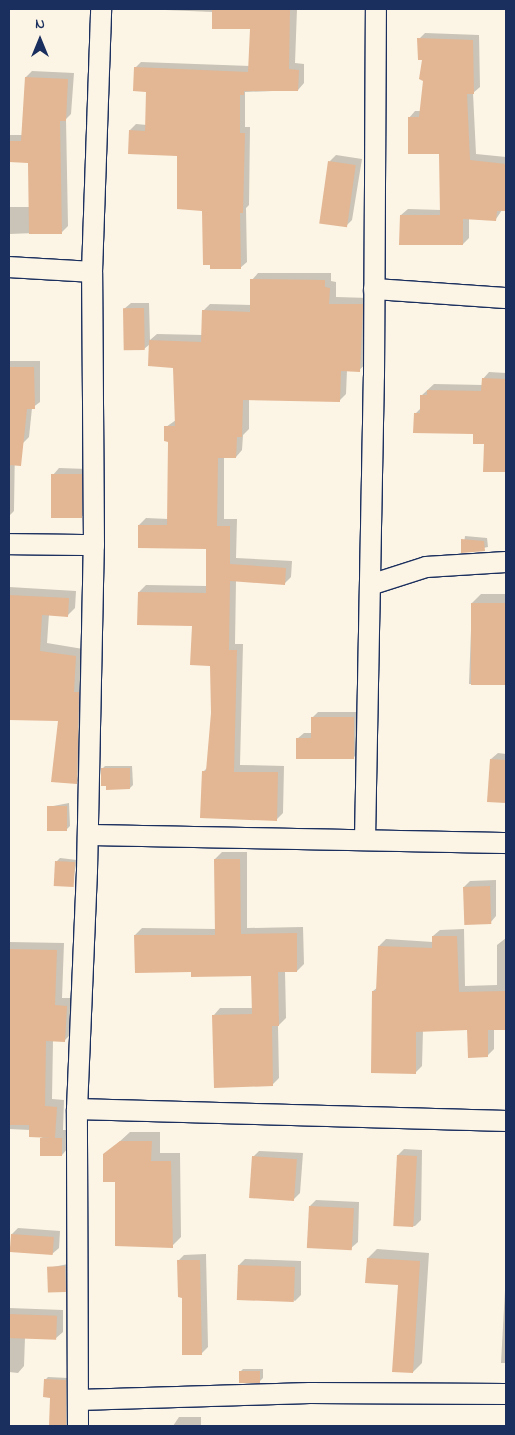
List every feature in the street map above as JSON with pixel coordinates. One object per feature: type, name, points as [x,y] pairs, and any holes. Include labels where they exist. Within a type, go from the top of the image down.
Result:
[{"type":"street","points":[[78,1426],[77,1109],[88,835],[94,545],[92,272],[101,9]]},
{"type":"street","points":[[365,840],[374,289],[376,9]]},
{"type":"street","points":[[9,267],[92,272]]},
{"type":"street","points":[[374,289],[506,298]]},
{"type":"street","points":[[9,544],[94,545]]},
{"type":"street","points":[[370,585],[426,567],[506,562]]},
{"type":"street","points":[[88,835],[506,843]]},
{"type":"street","points":[[77,1109],[506,1121]]},
{"type":"street","points":[[78,1400],[310,1393],[506,1394]]},
{"type":"building","points":[[212,9],[290,9],[289,69],[299,70],[298,91],[244,91],[244,95],[240,95],[240,133],[245,133],[243,213],[240,213],[241,269],[210,269],[210,265],[203,265],[202,211],[177,209],[177,156],[128,154],[129,130],[145,131],[146,92],[133,91],[134,67],[248,72],[250,29],[212,29]]},
{"type":"building","points":[[417,38],[473,40],[474,94],[467,94],[470,160],[506,164],[506,211],[497,211],[496,221],[463,219],[463,245],[399,245],[400,215],[440,215],[439,154],[408,154],[408,117],[419,117],[423,81],[419,79],[422,60],[418,60]]},
{"type":"building","points":[[25,77],[68,79],[66,121],[60,121],[62,234],[29,234],[28,163],[9,162],[9,141],[21,141]]},
{"type":"building","points":[[328,161],[356,165],[347,227],[319,223]]},
{"type":"building","points":[[250,279],[325,280],[325,287],[330,288],[329,304],[363,304],[360,372],[341,371],[340,402],[243,400],[242,437],[237,437],[236,458],[218,458],[217,526],[230,526],[230,564],[286,568],[285,585],[230,581],[229,650],[237,650],[234,772],[278,772],[277,821],[200,818],[202,771],[206,771],[211,713],[210,666],[190,665],[192,626],[137,625],[138,592],[206,593],[206,549],[138,548],[138,525],[167,525],[168,442],[164,441],[164,426],[175,426],[173,368],[148,366],[149,340],[201,342],[202,310],[250,312]]},
{"type":"building","points":[[123,308],[144,308],[145,350],[124,350]]},
{"type":"building","points":[[9,367],[34,367],[35,409],[27,409],[21,466],[9,465]]},
{"type":"building","points":[[482,378],[506,379],[506,472],[483,472],[484,444],[473,444],[473,434],[413,433],[414,413],[420,413],[420,395],[427,395],[427,390],[481,391]]},
{"type":"building","points":[[51,474],[82,474],[82,518],[51,518]]},
{"type":"building","points":[[461,539],[484,541],[485,551],[461,553]]},
{"type":"building","points":[[9,595],[69,598],[68,617],[42,615],[40,651],[76,656],[74,692],[79,692],[77,784],[51,782],[58,721],[9,720]]},
{"type":"building","points":[[471,603],[506,603],[506,685],[471,685]]},
{"type":"building","points":[[311,717],[354,717],[354,759],[296,759],[296,738],[311,738]]},
{"type":"building","points":[[490,759],[506,760],[506,803],[487,802]]},
{"type":"building","points":[[101,768],[130,768],[130,789],[106,790],[106,786],[101,786]]},
{"type":"building","points":[[47,806],[67,806],[67,831],[47,831]]},
{"type":"building","points":[[214,859],[240,859],[241,934],[297,933],[297,972],[278,972],[279,1026],[272,1026],[273,1086],[214,1088],[212,1015],[252,1014],[251,976],[191,977],[191,972],[135,973],[134,935],[215,935]]},
{"type":"building","points":[[55,861],[75,862],[74,887],[54,886]]},
{"type":"building","points":[[490,886],[491,924],[464,925],[463,887]]},
{"type":"building","points":[[432,936],[457,936],[459,992],[506,991],[506,1030],[488,1030],[488,1057],[468,1058],[467,1030],[416,1032],[416,1074],[371,1073],[372,991],[376,991],[378,946],[432,948]]},
{"type":"building","points":[[9,949],[57,950],[55,1005],[67,1006],[65,1042],[46,1041],[45,1106],[57,1107],[55,1138],[62,1138],[62,1156],[40,1156],[40,1138],[53,1138],[29,1137],[29,1125],[9,1125]]},
{"type":"building","points":[[120,1141],[152,1141],[151,1161],[171,1161],[173,1248],[115,1246],[115,1182],[103,1182],[103,1154]]},
{"type":"building","points":[[397,1155],[417,1156],[413,1227],[393,1226]]},
{"type":"building","points":[[252,1156],[297,1159],[294,1201],[249,1198]]},
{"type":"building","points":[[309,1206],[354,1208],[352,1250],[307,1248]]},
{"type":"building","points":[[11,1234],[54,1237],[53,1255],[10,1252]]},
{"type":"building","points":[[367,1258],[420,1261],[413,1373],[392,1372],[398,1285],[365,1283]]},
{"type":"building","points":[[177,1260],[200,1260],[202,1355],[182,1355],[182,1298],[178,1297]]},
{"type":"building","points":[[238,1265],[295,1267],[294,1302],[237,1300]]},
{"type":"building","points":[[65,1266],[66,1292],[48,1293],[47,1267]]},
{"type":"building","points":[[9,1314],[57,1316],[56,1340],[9,1338]]},
{"type":"building","points":[[239,1371],[260,1371],[260,1383],[239,1383]]},
{"type":"building","points":[[44,1379],[66,1380],[66,1426],[49,1426],[50,1398],[43,1397]]}]
